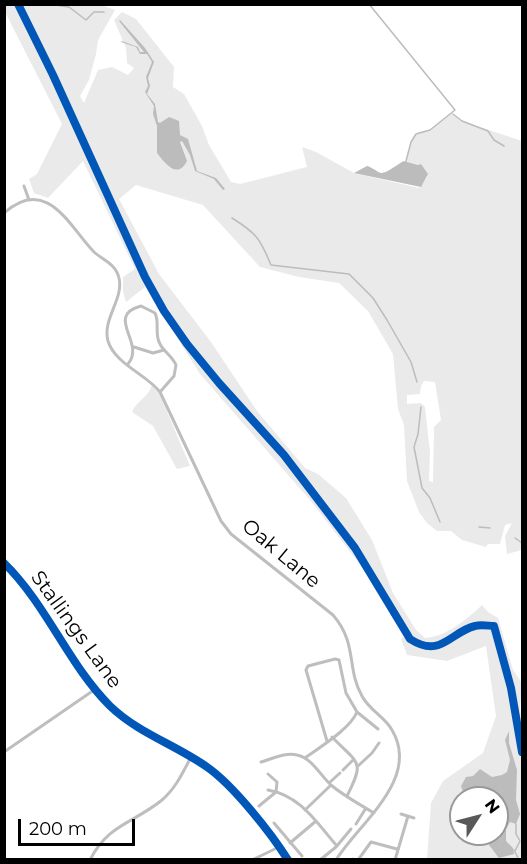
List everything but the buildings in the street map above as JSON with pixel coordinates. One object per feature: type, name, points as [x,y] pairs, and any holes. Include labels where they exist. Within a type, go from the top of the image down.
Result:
[{"type":"main road","name":"Stallings Lane","points":[[4,563],[38,604],[95,689],[111,707],[145,732],[209,768],[234,792],[289,860]]},
{"type":"street","points":[[4,213],[14,205],[29,200],[24,186]]},
{"type":"street","name":"Oak Lane","points":[[29,200],[43,202],[58,209],[96,253],[106,259],[118,275],[120,281],[107,333],[116,354],[153,383],[160,392],[209,497],[221,521],[231,534],[333,615],[344,628],[362,697],[391,727],[400,751],[399,769],[393,785],[374,813],[336,860]]},
{"type":"street","points":[[128,364],[132,359],[134,347],[124,326],[126,318],[134,308],[141,306],[149,308],[158,318],[158,338],[164,350],[174,360],[174,376],[160,392]]},
{"type":"street","points":[[134,347],[153,353],[164,350]]},
{"type":"street","points":[[327,741],[306,670],[308,666],[335,659],[339,660],[346,693],[357,712],[378,729]]},
{"type":"street","points":[[4,752],[95,689]]},
{"type":"street","points":[[306,758],[355,718],[357,712]]},
{"type":"street","points":[[333,737],[358,766]]},
{"type":"street","points":[[347,796],[356,779],[358,766],[379,743]]},
{"type":"street","points":[[261,762],[289,754],[306,758],[330,784],[374,813]]},
{"type":"street","points":[[90,860],[99,844],[114,829],[153,806],[170,792],[191,757]]},
{"type":"street","points":[[305,810],[354,759]]},
{"type":"street","points":[[259,806],[276,792],[277,782],[268,774]]},
{"type":"street","points":[[268,790],[292,797],[337,846]]},
{"type":"street","points":[[356,824],[366,808]]},
{"type":"street","points":[[401,814],[414,818]]},
{"type":"street","points":[[395,860],[402,839],[403,826],[408,816]]},
{"type":"street","points":[[290,843],[315,821]]},
{"type":"street","points":[[274,823],[302,856]]},
{"type":"street","points":[[320,860],[337,846],[351,829]]},
{"type":"street","points":[[358,860],[371,842],[397,849]]},
{"type":"street","points":[[252,860],[279,847]]},
{"type":"shaded area","points":[[5,4],[99,4],[115,10],[98,40],[89,80],[80,96],[84,103],[98,70],[112,67],[128,75],[134,68],[127,63],[126,48],[114,20],[122,12],[136,19],[174,67],[173,87],[184,94],[202,126],[209,145],[231,182],[240,184],[307,167],[302,147],[354,173],[419,188],[427,177],[418,165],[406,161],[411,142],[418,132],[430,130],[451,113],[462,121],[522,141],[522,550],[507,554],[505,536],[512,523],[505,525],[500,544],[488,544],[486,547],[462,540],[451,531],[437,531],[419,512],[407,481],[404,425],[398,409],[393,354],[368,311],[339,283],[299,277],[260,267],[203,205],[136,185],[119,199],[159,274],[211,342],[257,411],[305,468],[318,474],[346,498],[372,540],[393,593],[416,630],[425,638],[441,634],[463,621],[482,605],[498,618],[513,670],[522,683],[520,709],[522,720],[522,859],[427,859],[431,803],[443,781],[483,753],[496,716],[486,646],[447,661],[407,655],[401,639],[405,636],[404,631],[362,567],[310,500],[200,374],[145,287],[126,302],[123,277],[135,269],[83,161],[48,198],[34,193],[29,179],[37,174],[62,124],[5,12]],"holes":[[[424,381],[435,382],[441,420],[434,427],[433,482],[429,481],[430,452],[425,407],[421,403],[407,404],[407,395],[420,394]]]},
{"type":"shaded area","points":[[120,20],[145,48],[154,62],[148,78],[150,86],[147,94],[155,104],[158,122],[169,117],[179,121],[180,135],[188,139],[197,171],[216,178],[225,189],[223,190],[214,179],[195,171],[182,141],[180,142],[187,161],[179,169],[171,168],[157,153],[154,106],[145,92],[148,86],[146,77],[152,62],[147,54],[140,54],[136,47],[121,42],[138,47],[140,52],[144,52]]},
{"type":"shaded area","points":[[404,161],[421,164],[428,174],[421,187],[354,173],[367,166],[383,173]]},
{"type":"shaded area","points":[[152,385],[160,395],[190,466],[177,469],[153,426],[132,412]]},
{"type":"shaded area","points":[[509,731],[509,743],[517,770],[516,800],[520,814],[516,824],[509,824],[509,786],[461,786],[466,777],[473,776],[480,769],[492,777],[507,772],[510,760],[505,740]]},
{"type":"shaded area","points":[[509,844],[513,848],[514,854],[499,858],[490,846],[509,846]]},
{"type":"waterway","points":[[48,4],[69,7],[86,20],[94,12],[104,12]]},
{"type":"waterway","points":[[369,4],[455,110],[430,130],[416,134],[411,142],[406,161]]},
{"type":"waterway","points":[[453,114],[462,121],[488,131],[494,140],[504,146]]},
{"type":"waterway","points":[[232,218],[256,237],[264,248],[271,265],[349,274],[373,298],[387,320],[411,362],[417,382]]},
{"type":"waterway","points":[[421,407],[414,447],[422,488],[430,498],[440,522]]},
{"type":"waterway","points":[[479,527],[490,528]]},
{"type":"waterway","points":[[515,538],[522,543]]},
{"type":"waterway","points":[[515,851],[520,841],[516,834],[516,824]]},
{"type":"waterway","points":[[514,850],[519,860]]},
{"type":"cycle path","points":[[18,4],[145,277],[164,311],[219,383],[284,455],[355,548],[410,639],[430,646],[438,645],[466,629],[482,625],[494,626],[511,688],[522,752]]},
{"type":"cycle path","points":[[4,563],[33,597],[82,672],[110,706],[133,724],[195,759],[217,775],[251,810],[288,860]]}]
